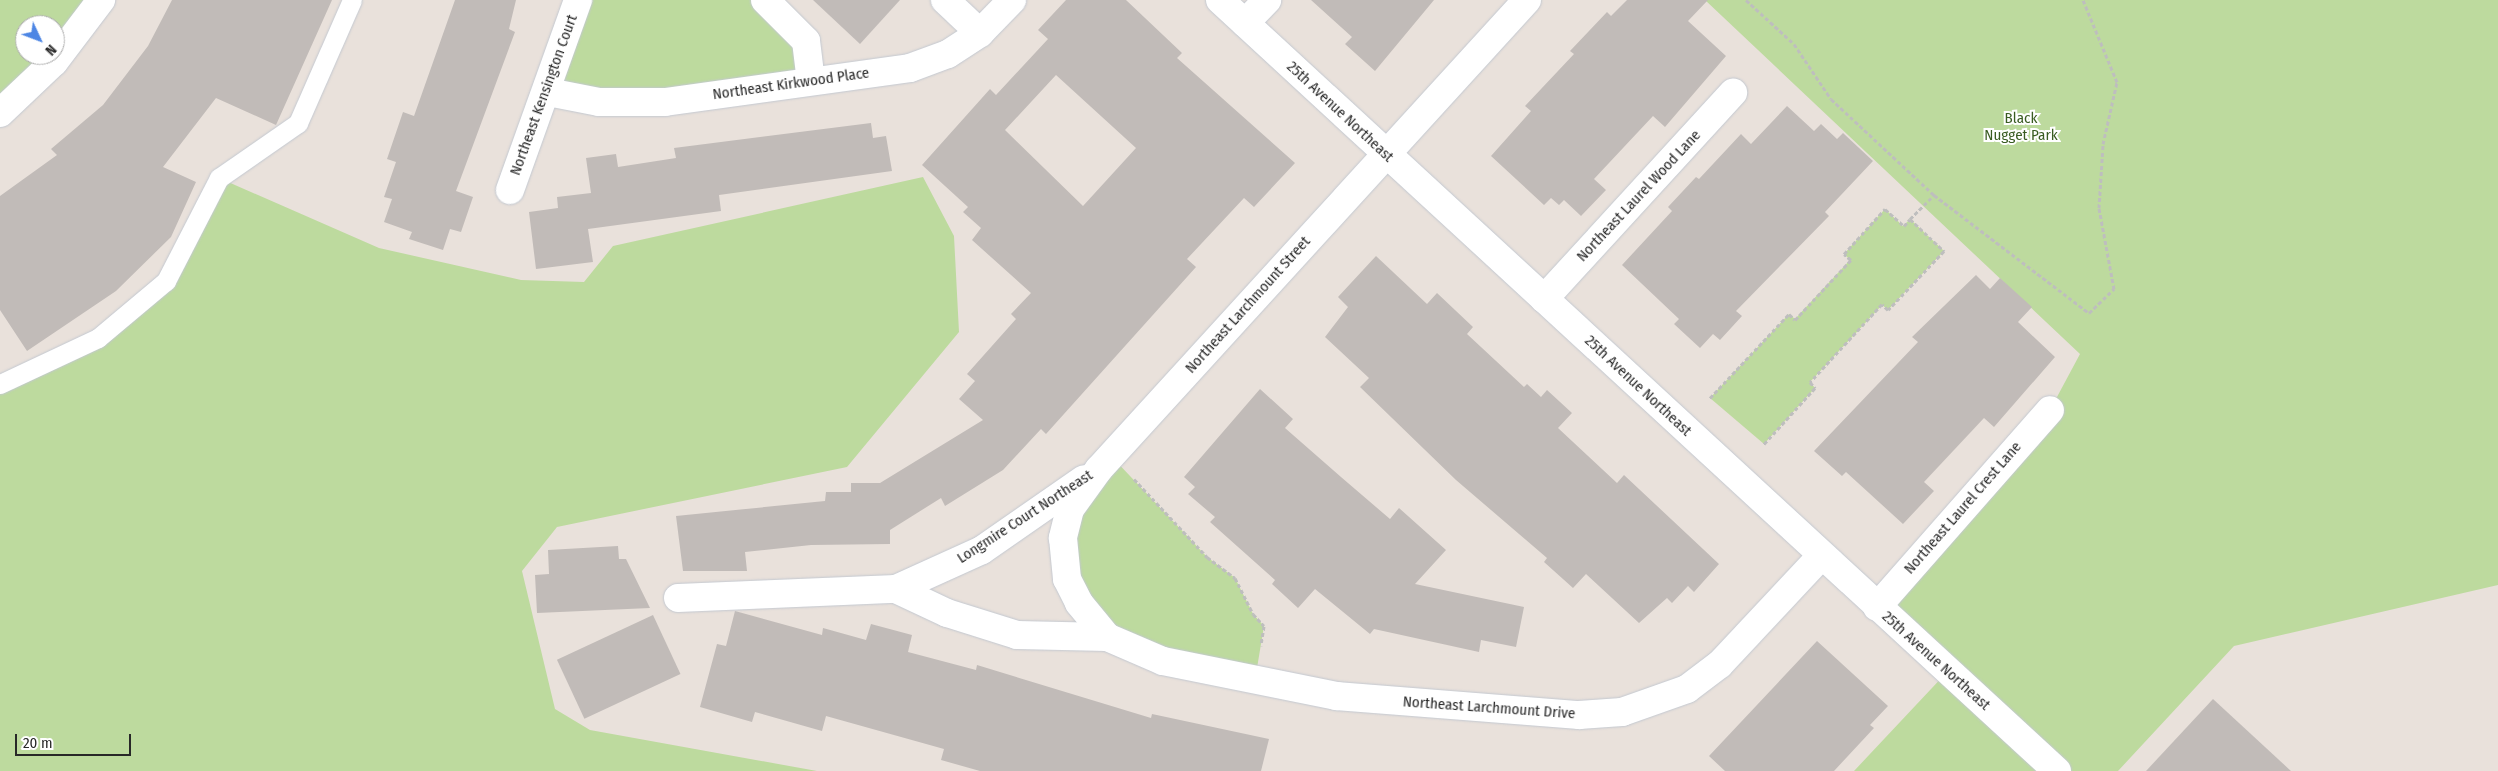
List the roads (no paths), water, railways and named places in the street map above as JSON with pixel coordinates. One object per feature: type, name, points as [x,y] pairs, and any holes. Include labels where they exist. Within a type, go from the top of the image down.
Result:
[{"type":"street","points":[[0,112],[54,62],[101,0]]},
{"type":"street","name":"Northeast Kensington Court","points":[[510,190],[548,92],[578,0]]},
{"type":"street","points":[[765,0],[806,41],[811,79]]},
{"type":"street","points":[[945,0],[980,34]]},
{"type":"street","name":"Northeast Kirkwood Place","points":[[548,92],[599,102],[666,102],[811,79],[910,68],[948,54],[980,34],[1012,0]]},
{"type":"street","name":"25th Avenue Northeast","points":[[1220,0],[1821,556],[2057,771]]},
{"type":"street","points":[[1245,23],[1267,0]]},
{"type":"street","name":"Northeast Larchmount Street","points":[[1107,637],[1079,603],[1063,558],[1070,509],[1099,469],[1526,0]]},
{"type":"street","name":"Northeast Laurel Wood Lane","points":[[1544,299],[1733,93]]},
{"type":"street","name":"Northeast Laurel Crest Lane","points":[[1877,607],[2050,410]]},
{"type":"street","name":"Longmire Court Northeast","points":[[678,598],[896,589],[982,550],[1099,469]]},
{"type":"street","name":"Northeast Larchmount Drive","points":[[1107,637],[1163,661],[1336,696],[1471,709],[1579,715],[1622,712],[1687,688],[1720,664],[1821,556]]},
{"type":"street","name":"Longmire Court Northeast","points":[[896,589],[947,613],[1017,635],[1107,637]]},
{"type":"lane","points":[[0,384],[98,338],[166,281],[219,178],[298,123],[352,0]]},
{"type":"park label","name":"Black Nugget Park","points":[[2021,126]]}]
